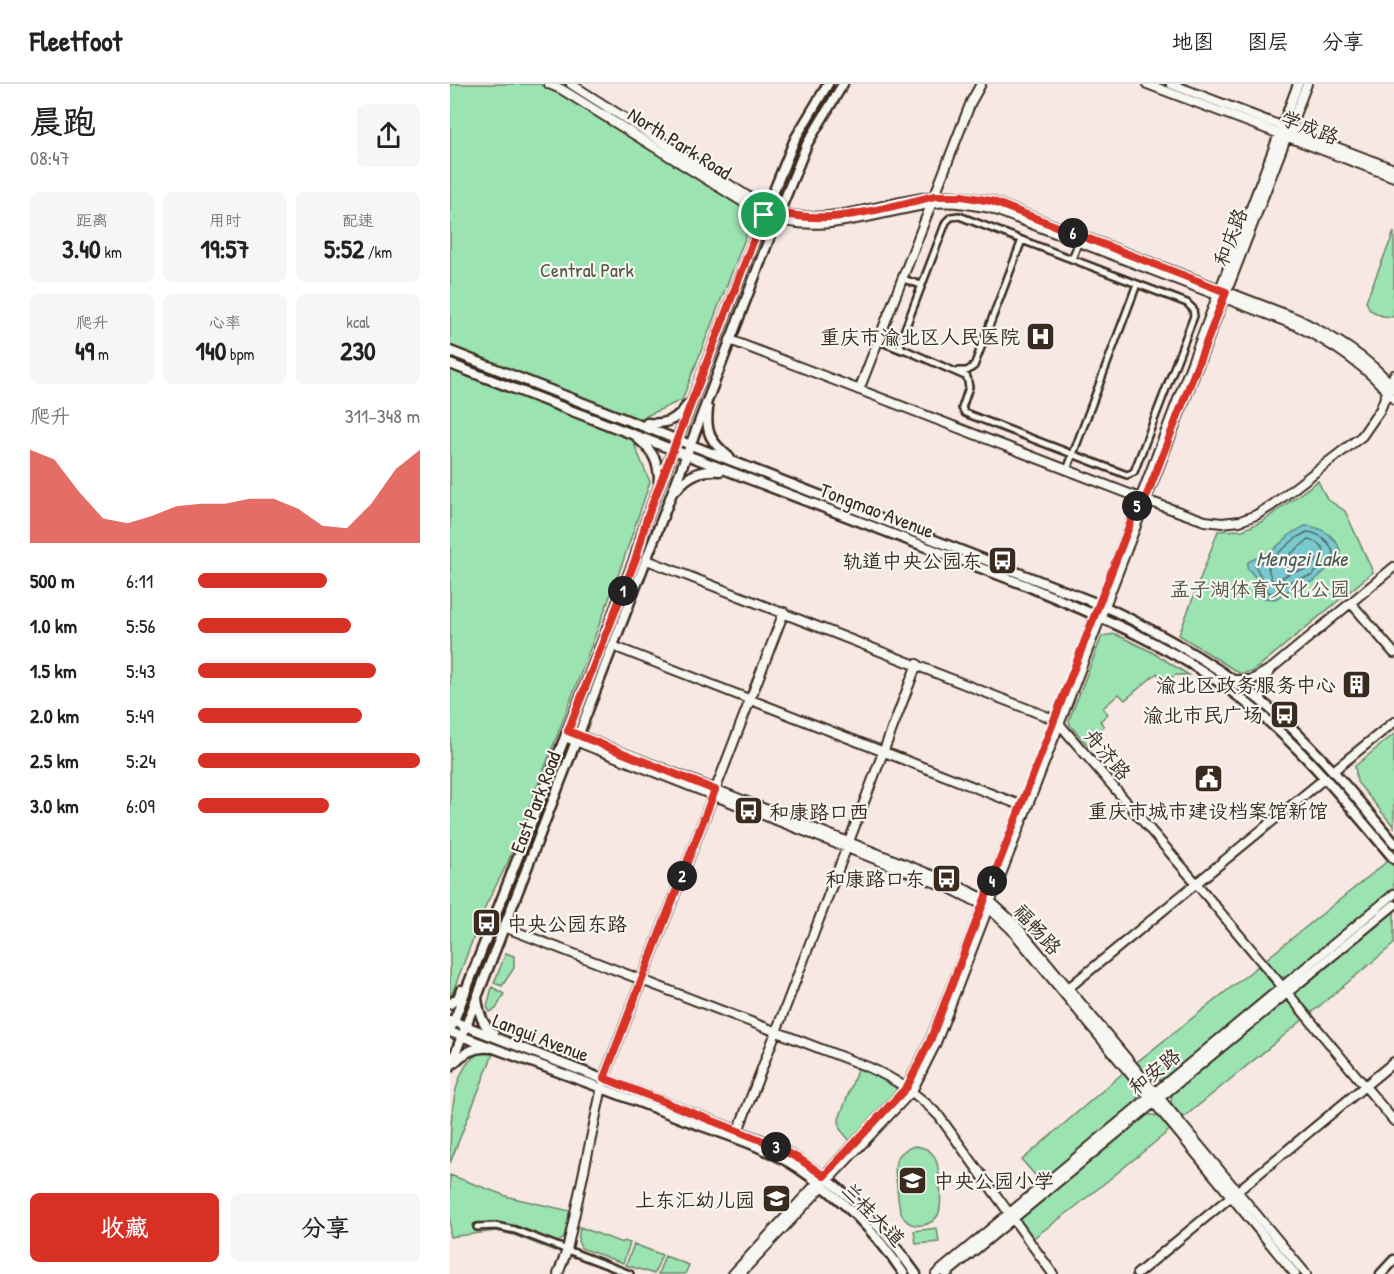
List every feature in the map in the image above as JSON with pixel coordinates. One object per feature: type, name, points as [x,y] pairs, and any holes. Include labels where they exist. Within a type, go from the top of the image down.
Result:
[{"type":"main road","name":"East Park Road","points":[[450,1031],[452,1020],[481,953],[636,558],[647,518],[765,211],[795,139],[828,84]]},
{"type":"main road","name":"East Park Road","points":[[450,1068],[647,560],[777,216],[807,144],[843,84]]},
{"type":"main road","name":"Tongmao Avenue","points":[[450,351],[1102,606],[1191,651],[1281,718],[1334,771],[1394,843]]},
{"type":"main road","name":"Tongmao Avenue","points":[[450,364],[1099,615],[1184,661],[1238,696],[1281,733],[1325,778],[1394,859]]},
{"type":"main road","points":[[634,422],[656,424],[671,421],[682,414],[697,390]]},
{"type":"main road","points":[[710,395],[706,423],[709,435],[717,446],[734,461]]},
{"type":"main road","points":[[630,434],[648,448],[656,458],[659,488]]},
{"type":"main road","points":[[672,494],[684,480],[695,473],[709,470],[730,471]]},
{"type":"main road","points":[[450,1004],[458,998],[472,965],[481,953]]},
{"type":"main road","points":[[477,998],[482,1019],[502,1045]]},
{"type":"main road","name":"Langui Avenue","points":[[452,1020],[502,1045],[738,1131],[771,1144],[801,1160],[823,1181],[867,1212],[882,1228],[916,1274]]},
{"type":"main road","points":[[450,1031],[502,1045]]},
{"type":"main road","points":[[450,1068],[460,1056],[471,1049],[502,1045]]},
{"type":"main road","name":"兰桂大道","points":[[603,1083],[769,1152],[823,1181],[876,1234],[904,1274]]},
{"type":"main road","points":[[1381,1274],[1394,1260]]},
{"type":"street","name":"North Park Road","points":[[549,84],[777,216],[814,224],[836,222],[934,200],[990,208],[1080,239],[1222,294],[1298,319],[1330,335],[1364,358],[1391,388],[1394,399]]},
{"type":"street","name":"North Park Road","points":[[571,84],[765,211]]},
{"type":"street","points":[[860,390],[971,102],[981,84]]},
{"type":"street","name":"学成路","points":[[1147,84],[1394,169]]},
{"type":"street","name":"学成路","points":[[1171,84],[1394,177]]},
{"type":"street","name":"和庆路","points":[[733,1274],[910,1089],[987,903],[1058,722],[1284,131],[1298,84]]},
{"type":"street","name":"和庆路","points":[[1284,131],[1307,84]]},
{"type":"street","points":[[879,341],[903,351],[965,374],[969,379],[969,387],[962,408],[965,413],[1127,475],[1134,472],[1194,312],[1187,303],[959,216],[951,217],[946,222],[900,342],[903,351]]},
{"type":"street","points":[[1072,259],[1080,239]]},
{"type":"street","points":[[956,371],[967,371],[974,366],[1022,240]]},
{"type":"street","points":[[903,279],[921,285]]},
{"type":"street","points":[[1067,470],[1137,284]]},
{"type":"street","points":[[730,340],[1142,499],[1214,522],[1240,521],[1256,515],[1362,436],[1380,410],[1391,388],[1394,375]]},
{"type":"street","points":[[1150,430],[1167,437]]},
{"type":"street","name":"舟济路","points":[[647,560],[917,664],[1058,722],[1394,1121]]},
{"type":"street","points":[[1232,680],[1252,680],[1272,668],[1394,567]]},
{"type":"street","points":[[1351,603],[1394,654]]},
{"type":"street","points":[[558,1274],[567,1250],[603,1083],[784,612]]},
{"type":"street","points":[[613,646],[1025,807]]},
{"type":"street","points":[[738,1131],[917,664]]},
{"type":"street","points":[[1262,702],[1260,695],[1262,683],[1272,668]]},
{"type":"street","points":[[1334,771],[1394,722]]},
{"type":"street","name":"福畅路","points":[[567,734],[952,883],[987,903],[1015,924],[1066,990],[1234,1193],[1306,1274]]},
{"type":"street","points":[[1066,990],[1325,778]]},
{"type":"street","name":"和安路","points":[[1285,990],[1394,894]]},
{"type":"street","name":"和安路","points":[[936,1274],[1011,1216],[1285,990],[1394,905]]},
{"type":"street","points":[[504,927],[868,1067],[910,1089],[939,1116],[1053,1274]]},
{"type":"street","points":[[1137,1274],[1394,1062]]},
{"type":"street","name":"和庆路","points":[[740,1274],[823,1181]]},
{"type":"street","name":"福畅路","points":[[1234,1193],[1295,1274]]},
{"type":"street","name":"和安路","points":[[946,1274],[1011,1216]]},
{"type":"street","points":[[477,1227],[496,1226],[515,1230],[630,1274]]},
{"type":"green space","name":"Central Park","points":[[450,84],[539,84],[559,92],[754,215],[682,400],[646,416],[635,446],[650,482],[620,570],[560,728],[508,862],[486,905],[450,999]]},
{"type":"green space","points":[[1394,232],[1394,317],[1382,316],[1370,310],[1366,301]]},
{"type":"green space","name":"孟子湖体育文化公园","points":[[1318,481],[1327,499],[1345,511],[1373,572],[1252,672],[1239,673],[1179,635],[1218,531],[1243,530],[1263,521]]},
{"type":"green space","points":[[1115,634],[1150,651],[1189,675],[1175,675],[1165,683],[1157,673],[1125,700],[1119,694],[1103,708],[1108,714],[1100,721],[1104,726],[1096,733],[1100,738],[1089,747],[1070,725],[1069,720],[1102,636]]},
{"type":"green space","points":[[1394,734],[1394,827],[1357,782],[1355,766]]},
{"type":"green space","points":[[1389,860],[1394,867],[1394,890],[1289,977],[1280,977],[1265,960]]},
{"type":"green space","points":[[1394,909],[1394,944],[1311,1013],[1296,995],[1297,988]]},
{"type":"green space","points":[[506,953],[514,956],[514,968],[502,986],[494,983]]},
{"type":"green space","points":[[1258,966],[1274,986],[1274,991],[1161,1080],[1149,1078],[1137,1062]]},
{"type":"green space","points":[[492,987],[504,994],[496,1009],[490,1012],[487,1007]]},
{"type":"green space","points":[[1283,1001],[1290,1002],[1304,1019],[1183,1118],[1171,1103],[1172,1091]]},
{"type":"green space","points":[[483,1052],[493,1054],[450,1163],[452,1116],[458,1083],[472,1058]]},
{"type":"green space","points":[[858,1068],[895,1085],[897,1092],[850,1141],[840,1129],[839,1119]]},
{"type":"green space","points":[[1123,1073],[1138,1091],[1137,1101],[1041,1182],[1022,1160]]},
{"type":"green space","points":[[1146,1114],[1158,1116],[1170,1130],[1032,1239],[1020,1222],[1022,1215]]},
{"type":"green space","points":[[915,1146],[926,1149],[936,1161],[941,1195],[938,1215],[932,1222],[923,1225],[915,1225],[904,1219],[899,1207],[895,1172],[899,1156],[904,1150]]},
{"type":"green space","points":[[450,1175],[509,1197],[570,1211],[564,1238],[558,1242],[555,1251],[514,1235],[496,1231],[450,1237]]},
{"type":"green space","points":[[580,1227],[622,1243],[624,1241],[630,1243],[623,1263],[581,1248],[578,1241]]},
{"type":"green space","points":[[937,1228],[939,1242],[916,1244],[914,1231]]},
{"type":"green space","points":[[634,1244],[662,1255],[654,1274],[626,1265]]},
{"type":"green space","points":[[665,1256],[689,1265],[685,1274],[658,1274]]},
{"type":"water","name":"Mengzi Lake","points":[[1305,526],[1318,528],[1334,539],[1341,556],[1314,581],[1296,586],[1275,599],[1264,598],[1255,577],[1247,568],[1248,562],[1273,550],[1292,533]]},
{"type":"place","name":"重庆市渝北区人民医院","points":[[1041,336]]},
{"type":"place","name":"轨道中央公园东","points":[[1003,560]]},
{"type":"place","name":"渝北区政务服务中心","points":[[1357,684]]},
{"type":"place","name":"渝北市民广场","points":[[1284,714]]},
{"type":"place","name":"重庆市城市建设档案馆新馆","points":[[1208,779]]},
{"type":"place","name":"和康路口西","points":[[748,811]]},
{"type":"place","name":"和康路口东","points":[[946,878]]},
{"type":"place","name":"中央公园东路","points":[[486,923]]},
{"type":"place","name":"中央公园小学","points":[[913,1180]]},
{"type":"place","name":"上东汇幼儿园","points":[[776,1199]]},
{"type":"route","points":[[935,196],[962,196],[991,201],[1226,292],[1145,500],[1140,498],[930,1041],[907,1087],[824,1176],[801,1160],[771,1144],[604,1078],[715,790],[568,731],[636,558],[647,518],[764,215],[766,208],[778,213],[815,218],[848,215],[935,196]]}]
